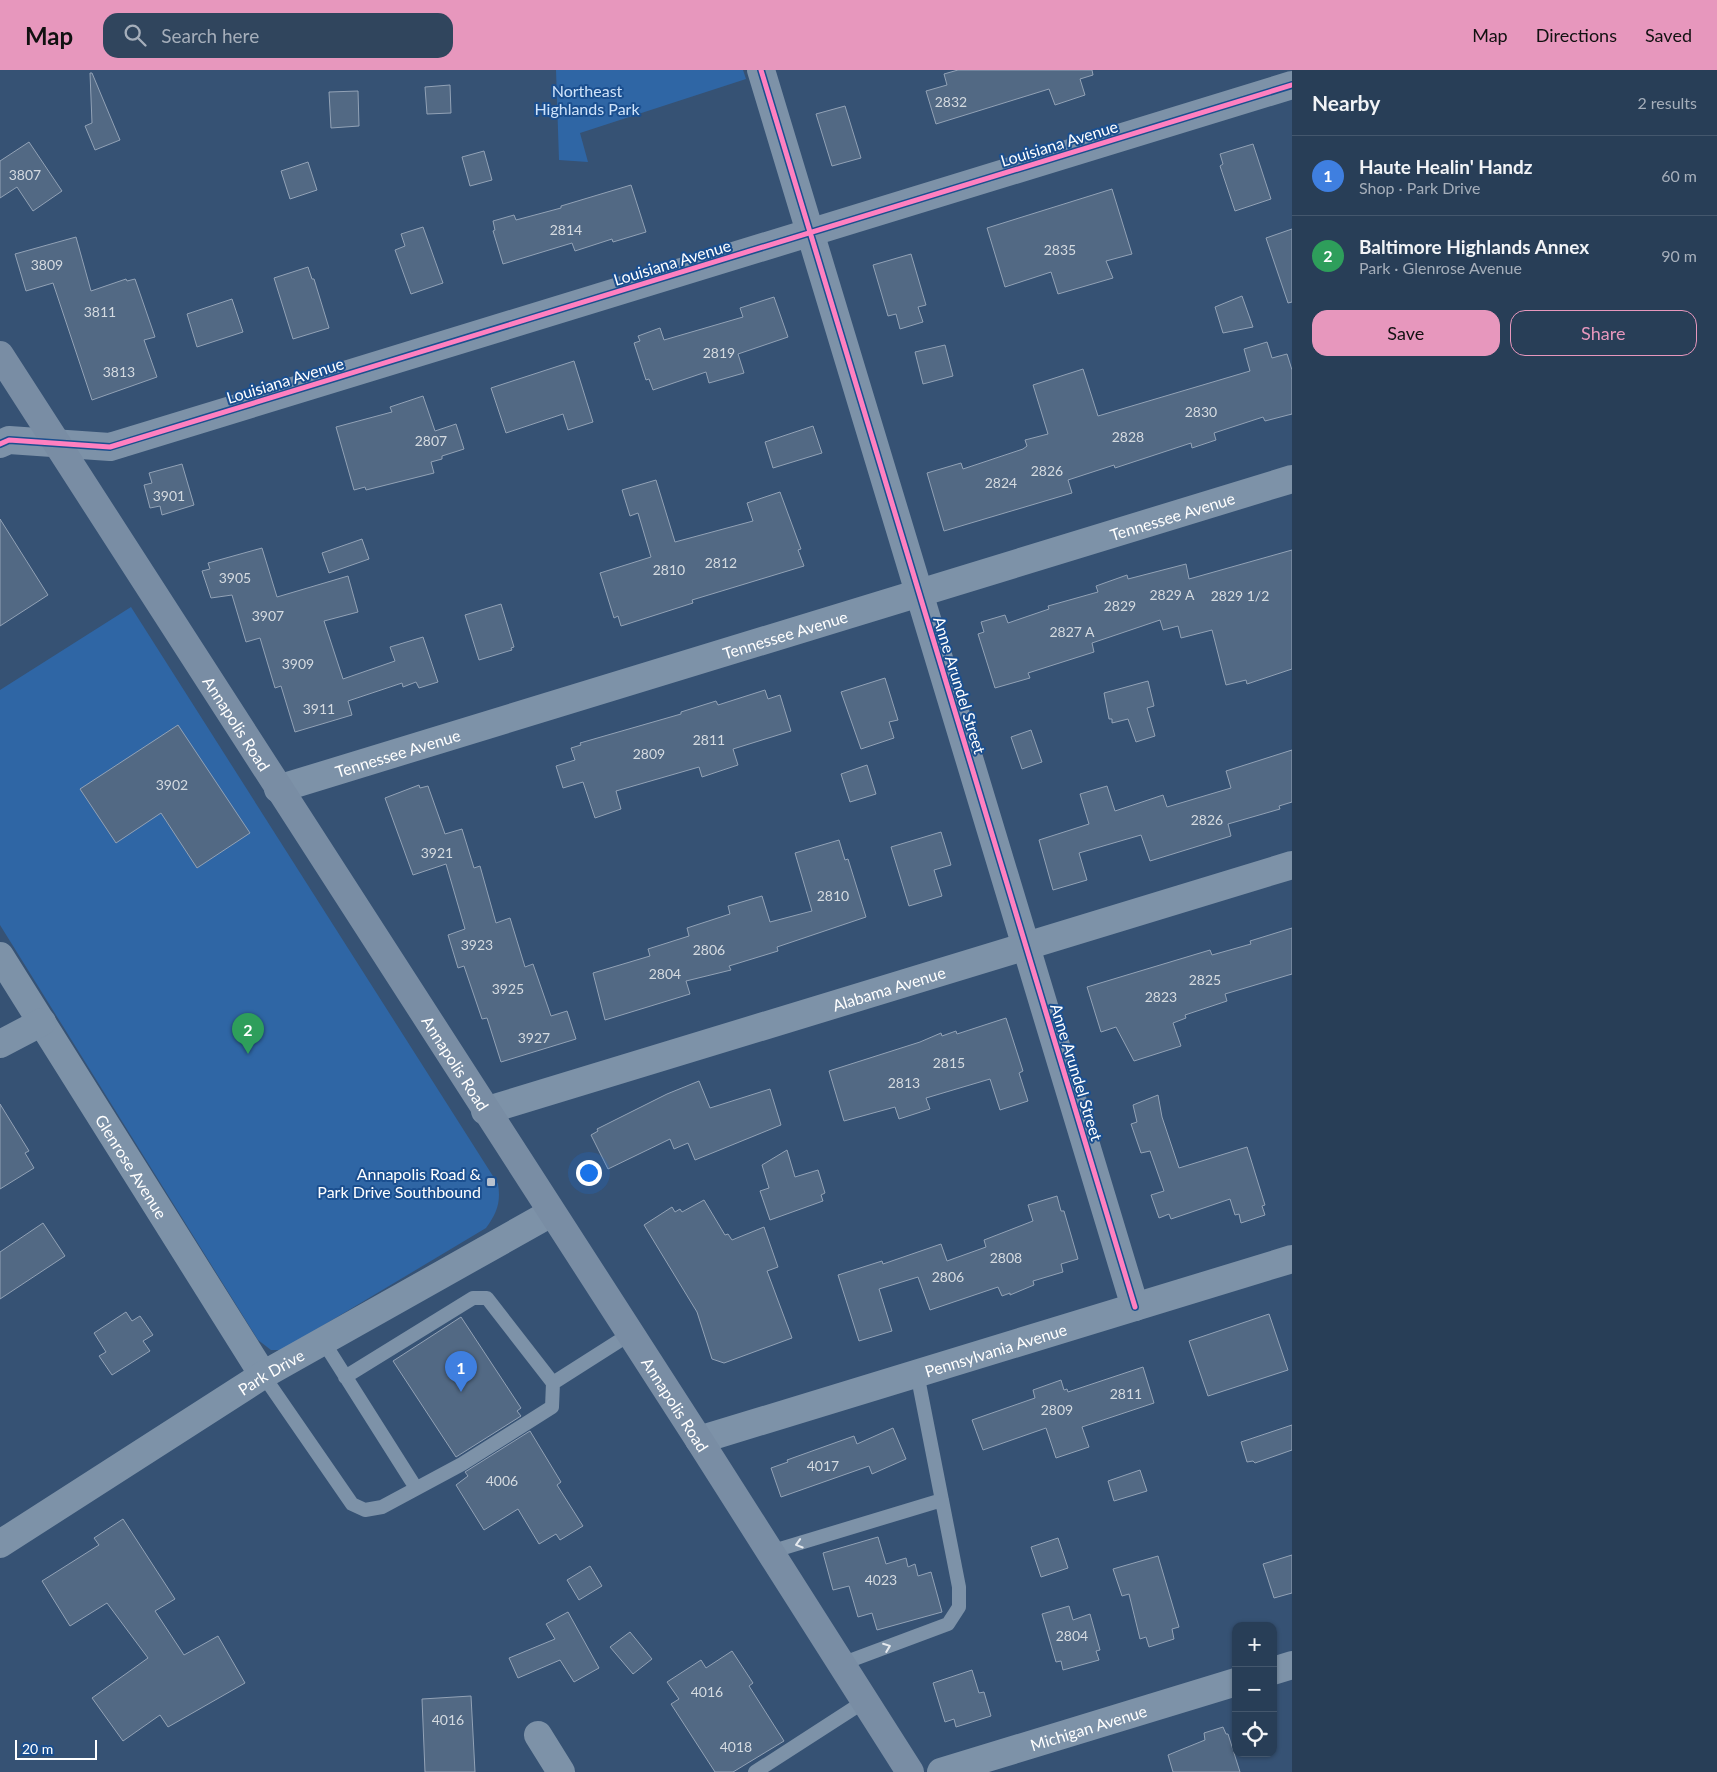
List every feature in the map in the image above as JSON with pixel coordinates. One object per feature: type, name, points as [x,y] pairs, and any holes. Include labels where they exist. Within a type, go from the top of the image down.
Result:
[{"type":"main road","name":"Annapolis Road","points":[[0,355],[485,1111],[699,1440],[910,1772]]},
{"type":"street","name":"Anne Arundel Street","points":[[761,70],[1136,1307]]},
{"type":"street","name":"Louisiana Avenue","points":[[0,444],[9,440],[110,446],[1292,85]]},
{"type":"street","name":"Tennessee Avenue","points":[[278,789],[1292,479]]},
{"type":"street","name":"Alabama Avenue","points":[[485,1111],[1292,865]]},
{"type":"street","name":"Glenrose Avenue","points":[[0,956],[263,1375]]},
{"type":"street","points":[[0,1044],[42,1022]]},
{"type":"street","name":"Park Drive","points":[[0,1544],[263,1375],[551,1213]]},
{"type":"street","name":"Pennsylvania Avenue","points":[[699,1440],[1292,1259]]},
{"type":"street","points":[[1277,1669],[1292,1665]]},
{"type":"street","name":"Michigan Avenue","points":[[941,1772],[1232,1683]]},
{"type":"street","points":[[538,1735],[561,1772]]},
{"type":"lane","points":[[263,1375],[352,1504],[365,1510],[382,1508],[462,1464],[552,1406],[553,1383],[487,1298],[473,1298],[345,1377]]},
{"type":"lane","points":[[553,1383],[630,1334]]},
{"type":"lane","points":[[323,1342],[416,1488]]},
{"type":"lane","points":[[841,1664],[948,1624],[959,1607],[959,1587],[916,1373]]},
{"type":"lane","points":[[770,1552],[942,1500]]},
{"type":"lane","points":[[755,1772],[865,1701]]},
{"type":"green space","name":"Northeast Highlands Park","points":[[556,70],[743,70],[746,79],[580,133],[588,162],[559,160]]},
{"type":"green space","points":[[131,607],[498,1184],[499,1196],[497,1207],[486,1228],[282,1350],[271,1350],[258,1340],[0,925],[0,690]]},
{"type":"building","points":[[958,70],[1092,70],[1093,75],[1080,79],[1085,95],[1055,105],[1049,89],[936,124],[926,91],[947,85],[944,74]]},
{"type":"building","points":[[90,73],[92,73],[120,140],[95,150],[85,126],[92,123]]},
{"type":"building","points":[[450,85],[451,113],[427,114],[425,87]]},
{"type":"building","points":[[358,91],[359,126],[331,128],[329,92]]},
{"type":"building","points":[[845,106],[861,158],[832,166],[816,114]]},
{"type":"building","points":[[29,142],[62,191],[33,211],[17,187],[0,198],[0,161]]},
{"type":"building","points":[[1253,144],[1271,199],[1235,211],[1220,166],[1223,164],[1220,154]]},
{"type":"building","points":[[484,151],[492,180],[470,186],[462,157]]},
{"type":"building","points":[[308,162],[317,190],[290,199],[281,171]]},
{"type":"building","points":[[631,185],[646,232],[613,242],[612,239],[575,251],[572,243],[503,264],[493,231],[495,230],[493,221],[514,215],[516,220],[561,208],[561,206]]},
{"type":"building","points":[[1112,189],[1132,254],[1106,261],[1113,278],[1058,294],[1051,272],[1005,287],[987,228]]},
{"type":"building","points":[[423,227],[443,283],[411,294],[395,250],[405,246],[401,234]]},
{"type":"building","points":[[1292,229],[1292,302],[1288,303],[1266,238]]},
{"type":"building","points":[[76,237],[91,291],[126,279],[127,281],[135,279],[155,337],[144,340],[157,377],[92,400],[53,283],[26,291],[15,254]]},
{"type":"building","points":[[911,254],[926,305],[918,307],[923,322],[900,329],[896,314],[888,316],[873,265]]},
{"type":"building","points":[[308,267],[312,279],[314,279],[329,328],[293,339],[274,278]]},
{"type":"building","points":[[1242,296],[1253,327],[1223,333],[1215,307]]},
{"type":"building","points":[[774,297],[788,337],[738,354],[744,373],[709,383],[706,372],[653,390],[649,379],[646,380],[634,343],[640,341],[638,336],[660,328],[664,340],[743,317],[740,308]]},
{"type":"building","points":[[232,299],[243,332],[197,347],[187,314]]},
{"type":"building","points":[[1267,342],[1272,358],[1287,354],[1292,370],[1292,414],[1265,421],[1263,417],[1214,433],[1216,440],[1192,448],[1191,443],[1115,468],[1114,465],[1068,480],[1072,493],[944,531],[927,473],[961,463],[963,469],[1023,449],[1027,446],[1025,440],[1048,434],[1033,385],[1083,369],[1098,416],[1250,371],[1244,349]]},
{"type":"building","points":[[945,345],[953,376],[923,384],[915,352]]},
{"type":"building","points":[[574,361],[593,422],[568,430],[563,414],[506,433],[491,388]]},
{"type":"building","points":[[423,396],[435,431],[456,424],[464,449],[442,456],[442,459],[431,462],[434,473],[366,490],[365,487],[354,490],[336,427],[392,412],[390,407]]},
{"type":"building","points":[[813,426],[822,453],[773,468],[765,442]]},
{"type":"building","points":[[182,464],[194,505],[162,515],[160,506],[150,508],[144,485],[152,483],[149,473]]},
{"type":"building","points":[[656,480],[675,542],[753,521],[747,503],[780,492],[801,549],[798,550],[804,566],[692,600],[693,603],[621,626],[618,616],[614,618],[600,573],[651,557],[638,513],[630,516],[622,490]]},
{"type":"building","points":[[0,519],[48,595],[0,626]]},
{"type":"building","points":[[362,539],[369,559],[329,573],[322,553]]},
{"type":"building","points":[[262,548],[277,597],[348,576],[358,612],[324,621],[343,679],[395,661],[390,647],[423,637],[438,682],[419,688],[416,682],[403,687],[402,683],[348,701],[352,715],[295,732],[281,686],[275,688],[260,638],[246,642],[232,595],[211,598],[202,571],[210,569],[208,563]]},
{"type":"building","points":[[1292,550],[1292,669],[1247,684],[1246,680],[1226,685],[1212,630],[1181,638],[1178,626],[1163,630],[1160,620],[1092,643],[1094,652],[1028,673],[1030,678],[995,688],[978,634],[984,632],[981,622],[1005,615],[1008,623],[1049,609],[1048,606],[1098,592],[1096,586],[1127,575],[1128,579],[1186,564],[1189,579]]},
{"type":"building","points":[[501,604],[514,647],[511,648],[512,650],[479,660],[465,615]]},
{"type":"building","points":[[885,678],[898,720],[889,722],[894,738],[861,749],[841,692]]},
{"type":"building","points":[[1148,681],[1154,706],[1147,708],[1155,736],[1136,742],[1128,719],[1112,723],[1112,719],[1109,719],[1104,693]]},
{"type":"building","points":[[765,690],[768,699],[780,695],[791,731],[733,749],[738,765],[702,777],[699,767],[616,791],[621,809],[595,818],[583,782],[563,788],[556,766],[575,760],[571,748],[581,745],[580,743],[681,714],[681,712],[716,701],[718,705]]},
{"type":"building","points":[[178,725],[250,833],[197,868],[161,813],[116,843],[80,789]]},
{"type":"building","points":[[1031,730],[1042,762],[1022,769],[1011,737]]},
{"type":"building","points":[[1292,750],[1292,802],[1279,806],[1280,809],[1228,824],[1231,836],[1150,861],[1141,835],[1079,853],[1087,880],[1053,890],[1039,840],[1089,824],[1080,794],[1107,786],[1115,811],[1163,795],[1167,807],[1231,788],[1226,771]]},
{"type":"building","points":[[867,765],[876,794],[850,802],[841,774]]},
{"type":"building","points":[[419,785],[420,788],[428,786],[445,834],[462,829],[474,868],[480,866],[496,923],[510,918],[525,967],[533,964],[551,1016],[567,1011],[576,1039],[501,1062],[487,1018],[482,1019],[464,966],[458,968],[448,935],[465,929],[446,864],[413,875],[385,798]]},
{"type":"building","points":[[941,832],[951,865],[934,870],[942,896],[909,906],[891,847]]},
{"type":"building","points":[[839,840],[845,860],[848,859],[866,917],[777,947],[778,951],[729,966],[731,970],[686,981],[690,994],[605,1020],[593,973],[650,956],[648,949],[689,936],[687,928],[730,914],[728,906],[762,896],[770,922],[812,911],[795,853]]},
{"type":"building","points":[[1292,928],[1292,974],[1225,994],[1227,1001],[1185,1015],[1186,1018],[1173,1023],[1181,1046],[1134,1061],[1116,1027],[1101,1032],[1087,987],[1210,950],[1212,955],[1251,944],[1250,941]]},
{"type":"building","points":[[1006,1018],[1023,1071],[1019,1073],[1028,1101],[1000,1110],[990,1079],[926,1098],[930,1109],[899,1119],[895,1107],[844,1121],[829,1071],[920,1042],[941,1033],[942,1036],[956,1031],[957,1034]]},
{"type":"building","points":[[699,1081],[710,1108],[770,1089],[781,1125],[695,1160],[688,1143],[674,1149],[670,1139],[608,1169],[591,1135],[598,1131],[597,1129],[667,1094]]},
{"type":"building","points":[[1158,1095],[1162,1117],[1179,1168],[1247,1147],[1265,1205],[1262,1206],[1265,1215],[1241,1223],[1239,1214],[1235,1215],[1230,1199],[1171,1219],[1169,1214],[1159,1218],[1151,1195],[1164,1191],[1150,1151],[1141,1153],[1131,1124],[1137,1122],[1133,1105]]},
{"type":"building","points":[[0,1104],[29,1151],[25,1153],[34,1168],[0,1189]]},
{"type":"building","points":[[787,1150],[795,1177],[818,1170],[825,1193],[821,1195],[823,1201],[770,1220],[760,1191],[769,1188],[762,1165]]},
{"type":"building","points":[[1057,1196],[1061,1211],[1064,1211],[1078,1259],[1061,1264],[1063,1272],[1033,1281],[1034,1285],[1010,1295],[1010,1293],[1002,1296],[998,1287],[930,1310],[918,1277],[879,1289],[892,1331],[859,1341],[838,1275],[882,1261],[883,1264],[941,1244],[947,1261],[986,1247],[984,1240],[1033,1221],[1028,1205]]},
{"type":"building","points":[[704,1200],[725,1235],[728,1234],[732,1240],[764,1227],[778,1267],[767,1271],[792,1338],[724,1363],[712,1359],[697,1312],[644,1225],[672,1207],[675,1212],[680,1209],[682,1212]]},
{"type":"building","points":[[43,1223],[65,1256],[0,1299],[0,1252]]},
{"type":"building","points":[[126,1312],[132,1321],[140,1316],[153,1335],[143,1341],[150,1351],[112,1375],[99,1356],[106,1352],[94,1333]]},
{"type":"building","points":[[1269,1314],[1288,1370],[1208,1396],[1189,1341]]},
{"type":"building","points":[[461,1317],[521,1408],[517,1411],[521,1416],[456,1457],[393,1361]]},
{"type":"building","points":[[1143,1367],[1154,1403],[1082,1427],[1089,1447],[1056,1458],[1046,1428],[983,1450],[972,1420],[1035,1398],[1033,1390],[1061,1380],[1064,1390],[1067,1389],[1068,1392]]},
{"type":"building","points":[[1292,1425],[1292,1450],[1255,1463],[1253,1461],[1247,1462],[1241,1442]]},
{"type":"building","points":[[893,1428],[906,1459],[872,1474],[869,1466],[781,1497],[771,1468],[788,1462],[787,1460],[854,1436],[857,1444]]},
{"type":"building","points":[[530,1431],[561,1482],[557,1485],[583,1526],[560,1540],[556,1534],[539,1544],[518,1509],[484,1530],[456,1485],[468,1476],[465,1472]]},
{"type":"building","points":[[1140,1470],[1147,1491],[1114,1501],[1108,1481]]},
{"type":"building","points":[[123,1519],[175,1599],[155,1611],[184,1655],[218,1636],[245,1683],[168,1727],[160,1715],[123,1741],[92,1698],[148,1658],[107,1603],[70,1626],[42,1581],[99,1545],[94,1538]]},
{"type":"building","points":[[878,1537],[886,1564],[906,1558],[908,1567],[915,1564],[918,1576],[931,1572],[942,1612],[877,1630],[872,1613],[858,1617],[849,1586],[833,1590],[823,1553]]},
{"type":"building","points":[[1058,1538],[1068,1568],[1041,1577],[1031,1547]]},
{"type":"building","points":[[1292,1555],[1292,1593],[1274,1598],[1263,1564]]},
{"type":"building","points":[[1158,1556],[1179,1627],[1172,1629],[1174,1639],[1149,1647],[1146,1637],[1140,1639],[1129,1594],[1122,1596],[1113,1569]]},
{"type":"building","points":[[590,1566],[602,1586],[579,1600],[567,1580]]},
{"type":"building","points":[[1069,1606],[1073,1620],[1090,1614],[1100,1650],[1096,1651],[1099,1660],[1063,1670],[1061,1661],[1056,1662],[1042,1614]]},
{"type":"building","points":[[568,1612],[599,1668],[574,1682],[560,1660],[518,1678],[509,1658],[555,1639],[546,1624]]},
{"type":"building","points":[[630,1632],[652,1659],[633,1674],[610,1647]]},
{"type":"building","points":[[732,1651],[753,1683],[749,1686],[784,1741],[733,1772],[715,1772],[671,1704],[679,1699],[667,1682],[701,1660],[706,1668]]},
{"type":"building","points":[[972,1670],[979,1693],[984,1692],[991,1716],[956,1727],[954,1719],[945,1722],[933,1683]]},
{"type":"building","points":[[471,1696],[475,1772],[425,1772],[422,1699]]},
{"type":"building","points":[[1223,1727],[1226,1734],[1228,1734],[1232,1747],[1232,1757],[1235,1757],[1240,1772],[1173,1772],[1168,1755],[1205,1740],[1204,1733]]},
{"type":"cycle path","points":[[761,70],[1135,1307]]},
{"type":"cycle path","points":[[0,444],[9,440],[110,447],[1292,85]]},
{"type":"place","name":"Baltimore Highlands Annex","points":[[248,1054]]},
{"type":"place","name":"Annapolis Road & Park Drive Southbound","points":[[491,1182]]},
{"type":"place","name":"Haute Healin' Handz","points":[[461,1392]]}]
